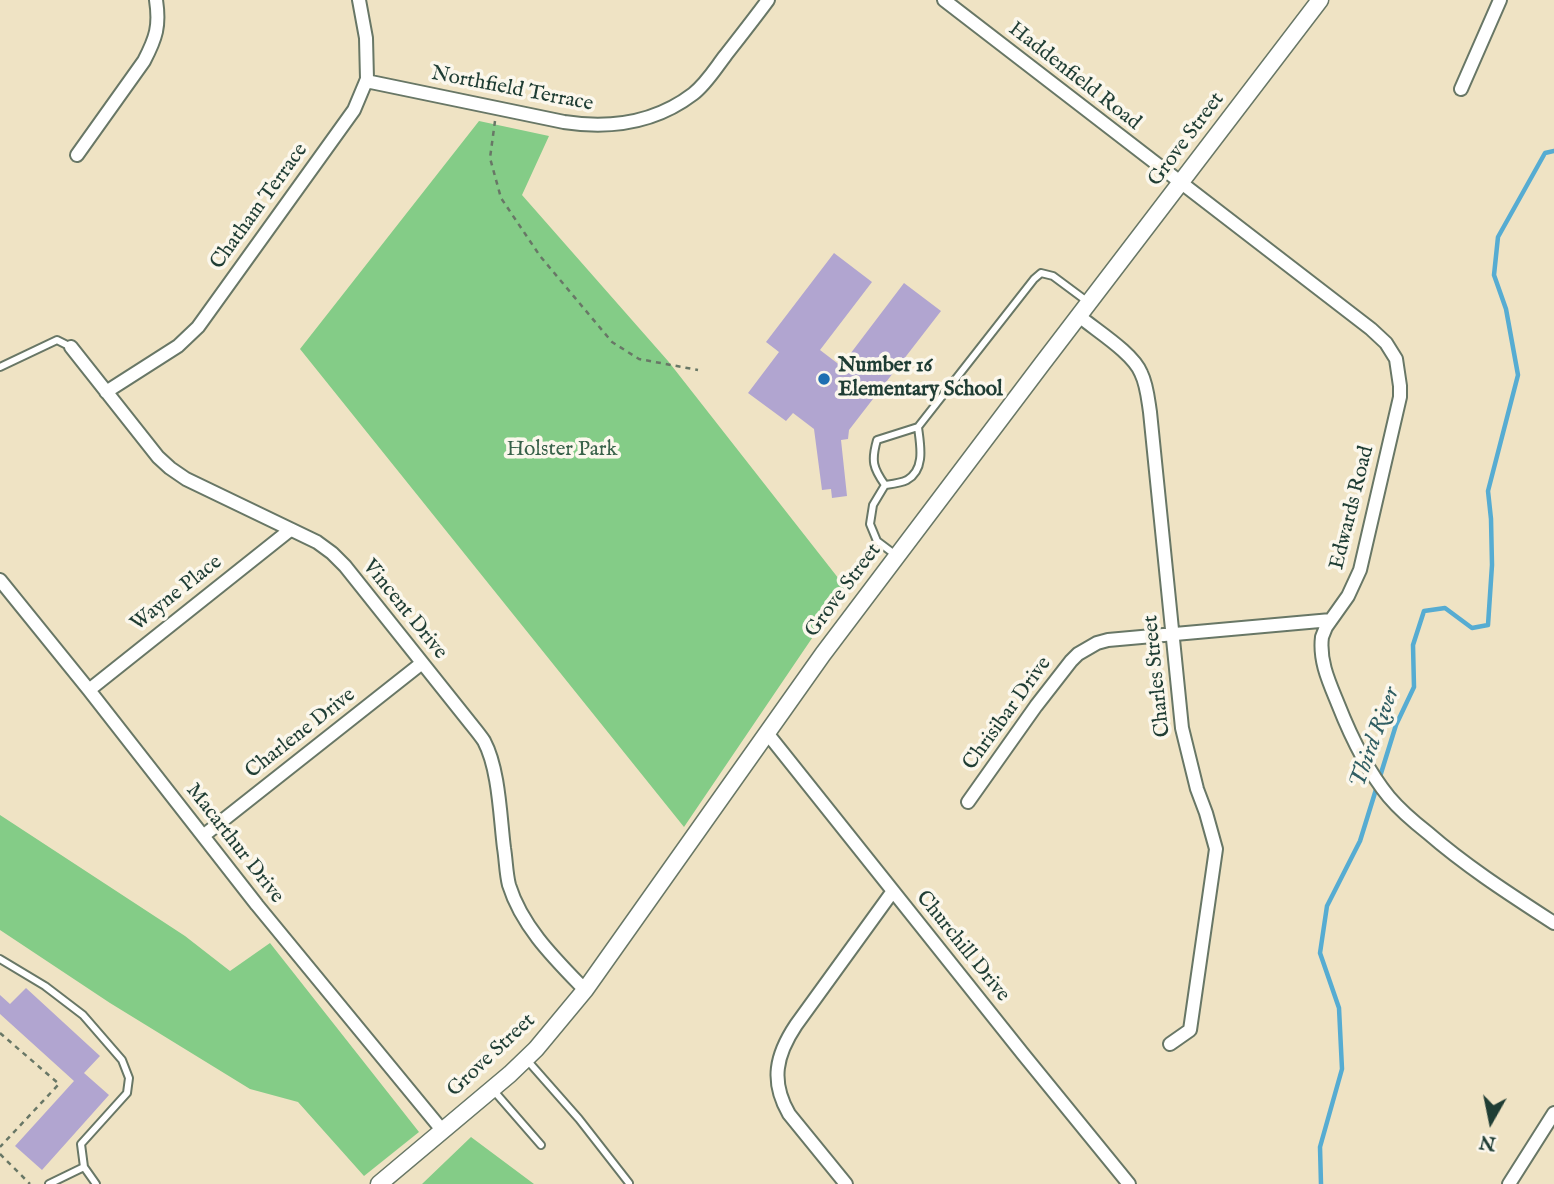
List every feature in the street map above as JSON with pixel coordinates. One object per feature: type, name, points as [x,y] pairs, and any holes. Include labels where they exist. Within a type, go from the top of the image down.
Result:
[{"type":"street","points":[[77,155],[152,46],[159,19],[156,0]]},
{"type":"street","name":"Chatham Terrace","points":[[106,392],[178,346],[198,327],[354,110],[366,81],[366,38],[359,0]]},
{"type":"street","name":"Northfield Terrace","points":[[366,81],[586,125],[607,126],[652,117],[693,93],[707,80],[768,0]]},
{"type":"street","name":"Haddenfield Road","points":[[943,0],[1181,183]]},
{"type":"street","name":"Grove Street","points":[[380,1184],[536,1049],[584,990],[766,733],[897,556],[1320,0]]},
{"type":"street","points":[[1461,89],[1500,0]]},
{"type":"street","name":"Edwards Road","points":[[1181,183],[1371,330],[1385,343],[1396,359],[1400,397],[1369,535],[1355,583],[1322,637],[1322,662],[1351,738],[1377,782],[1390,798],[1447,849],[1554,923]]},
{"type":"street","name":"Charles Street","points":[[1079,316],[1130,356],[1141,371],[1146,387],[1182,728],[1196,789],[1216,849],[1190,1030],[1170,1044]]},
{"type":"street","name":"Vincent Drive","points":[[71,347],[158,457],[170,468],[186,479],[317,542],[332,552],[422,663],[477,732],[489,755],[498,799],[508,883],[517,908],[527,924],[584,990]]},
{"type":"street","name":"Wayne Place","points":[[89,690],[290,530]]},
{"type":"street","name":"Macarthur Drive","points":[[0,580],[266,916],[442,1130]]},
{"type":"street","name":"Chrisibar Drive","points":[[968,802],[1071,661],[1097,643],[1331,620]]},
{"type":"street","name":"Charlene Drive","points":[[203,836],[422,663]]},
{"type":"street","name":"Churchill Drive","points":[[766,733],[1129,1184]]},
{"type":"street","points":[[846,1184],[789,1114],[783,1103],[777,1076],[778,1064],[787,1039],[893,891]]},
{"type":"street","points":[[1509,1184],[1554,1114]]},
{"type":"lane","points":[[885,485],[876,472],[872,456],[877,440],[918,428],[1034,279],[1041,273],[1053,276],[1090,303]]},
{"type":"lane","points":[[0,367],[57,340],[71,347]]},
{"type":"lane","points":[[897,556],[877,541],[870,524],[873,505],[885,485],[908,480],[916,471],[922,456],[918,428]]},
{"type":"lane","points":[[0,960],[45,986],[83,1014],[122,1060],[129,1078],[127,1093],[81,1144],[84,1167],[96,1184]]},
{"type":"lane","points":[[525,1059],[571,1110],[629,1183]]},
{"type":"lane","points":[[492,1089],[541,1145]]},
{"type":"lane","points":[[49,1184],[84,1167]]},
{"type":"path","points":[[496,108],[490,158],[501,198],[540,256],[612,342],[639,359],[698,370]]},
{"type":"path","points":[[0,1033],[59,1084],[0,1147]]},
{"type":"path","points":[[0,1154],[30,1184]]},
{"type":"green space","name":"Holster Park","points":[[479,121],[549,136],[522,195],[668,361],[846,588],[684,827],[300,349]]},
{"type":"green space","points":[[0,815],[185,936],[230,971],[270,943],[419,1132],[364,1176],[298,1102],[250,1089],[110,1003],[0,930]]},
{"type":"green space","points":[[471,1137],[534,1184],[422,1184]]},
{"type":"building","name":"Number 16 Elementary School","points":[[834,253],[872,282],[820,350],[841,366],[904,283],[941,311],[849,430],[848,439],[841,440],[847,496],[832,498],[831,489],[822,490],[814,429],[793,413],[786,421],[748,393],[779,352],[766,342]]},
{"type":"building","points":[[26,988],[100,1056],[84,1073],[109,1095],[42,1170],[15,1146],[74,1081],[0,1014],[0,995],[10,1004]]},
{"type":"waterway","name":"Third River","points":[[1321,1184],[1320,1147],[1342,1069],[1339,1008],[1320,953],[1327,906],[1360,841],[1396,725],[1414,687],[1413,645],[1424,611],[1445,608],[1472,628],[1488,625],[1492,565],[1488,491],[1518,375],[1506,309],[1494,275],[1498,237],[1545,153],[1554,151]]},
{"type":"place","name":"Number 16 Elementary School","points":[[824,379]]}]
